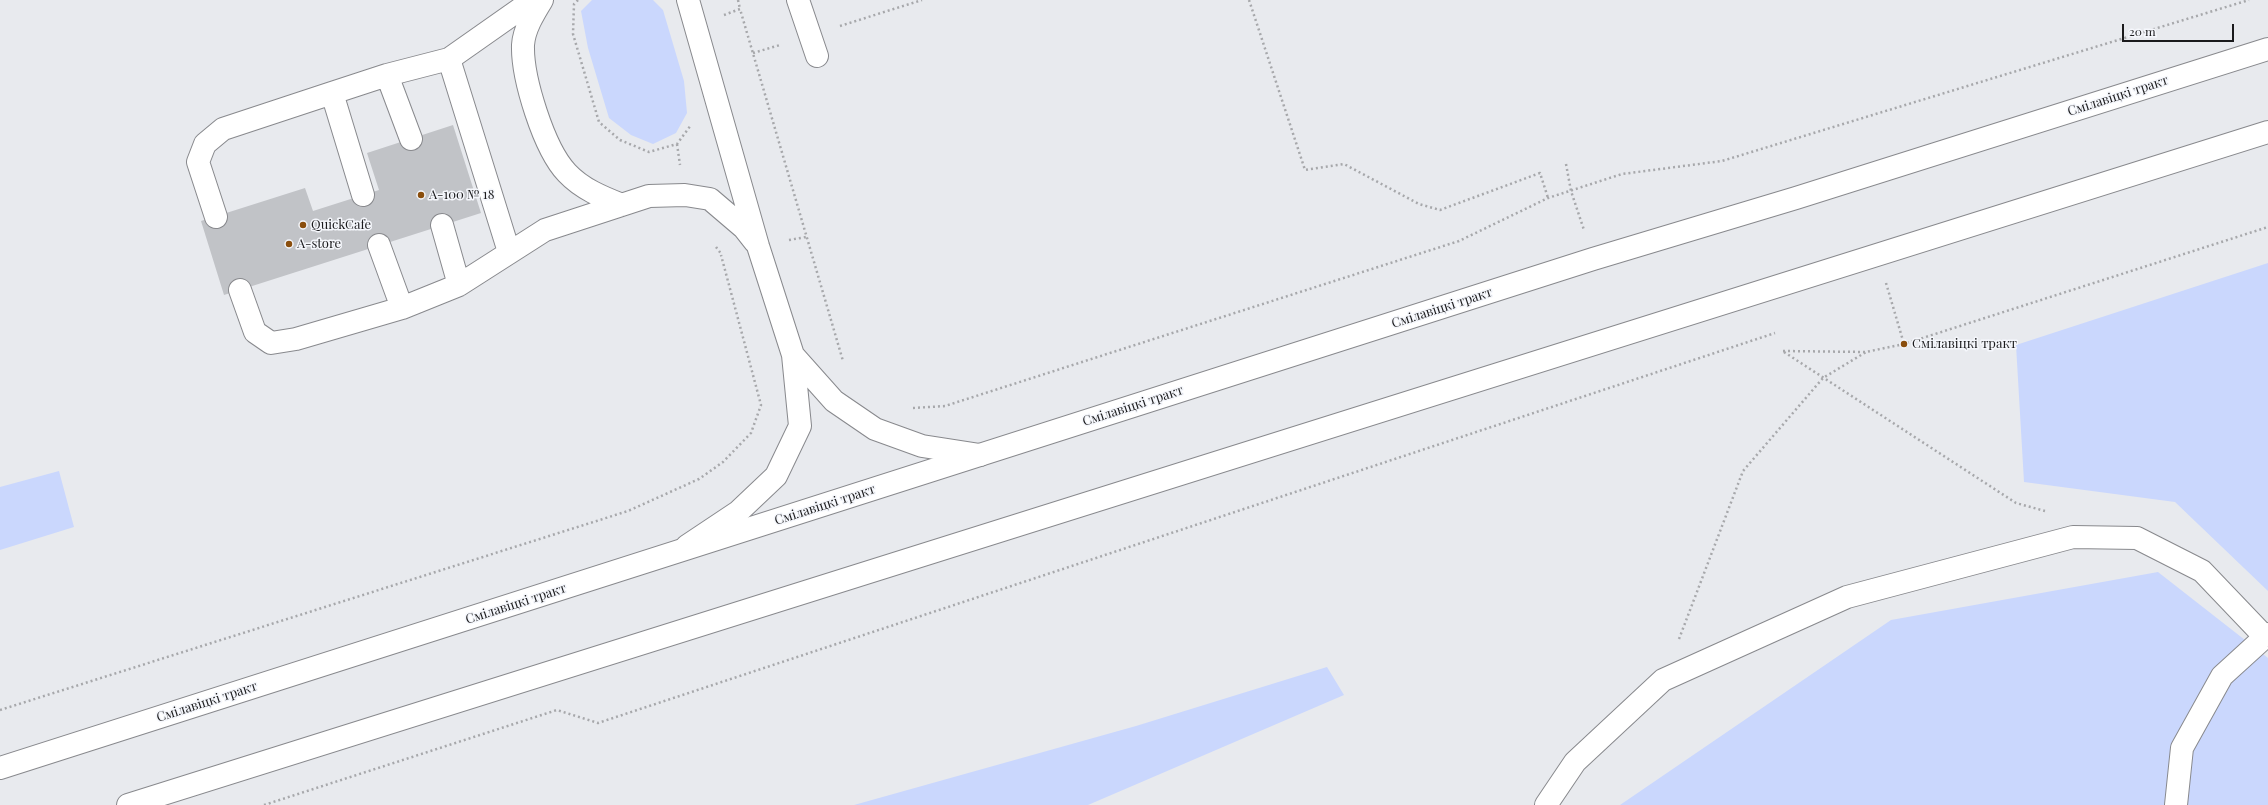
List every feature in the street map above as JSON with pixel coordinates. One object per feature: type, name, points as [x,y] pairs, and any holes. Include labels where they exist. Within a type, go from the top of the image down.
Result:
[{"type":"main road","points":[[216,217],[198,162],[205,144],[223,130],[387,75],[449,59],[533,0]]},
{"type":"main road","points":[[542,0],[530,19],[523,44],[525,73],[548,147],[567,173],[592,193],[622,205]]},
{"type":"main road","points":[[676,553],[738,512],[776,476],[800,426],[793,355],[758,246],[688,0]]},
{"type":"main road","points":[[798,0],[817,56]]},
{"type":"main road","name":"Смілавіцкі тракт","points":[[0,768],[1593,260],[1796,198],[2268,49]]},
{"type":"main road","points":[[449,59],[509,252]]},
{"type":"main road","points":[[387,75],[411,139]]},
{"type":"main road","points":[[332,93],[363,195]]},
{"type":"main road","points":[[128,805],[614,654],[1877,252],[2268,132]]},
{"type":"main road","points":[[240,290],[255,332],[271,343],[296,339],[402,308],[459,285],[545,230],[649,196],[685,194],[710,199],[744,228],[758,246]]},
{"type":"main road","points":[[442,225],[459,285]]},
{"type":"main road","points":[[379,245],[402,308]]},
{"type":"main road","points":[[793,355],[834,401],[876,429],[922,446],[980,455]]},
{"type":"main road","points":[[1546,805],[1575,762],[1663,680],[1847,597],[2073,537],[2137,538],[2202,571],[2266,635],[2222,676],[2182,748],[2176,805]]},
{"type":"path","points":[[578,0],[574,4],[573,34],[599,122],[620,140],[649,152],[677,144],[694,120]]},
{"type":"path","points":[[738,0],[842,360],[846,366]]},
{"type":"path","points":[[1249,0],[1305,170],[1344,164],[1419,204],[1440,210],[1540,173],[1548,198]]},
{"type":"path","points":[[910,408],[946,406],[1460,241],[1548,198],[1622,174],[1722,161],[2249,0]]},
{"type":"path","points":[[696,24],[740,9]]},
{"type":"path","points":[[1566,164],[1571,191],[1593,260]]},
{"type":"path","points":[[2046,512],[2016,503],[1782,351],[1866,352],[1904,344],[2268,227]]},
{"type":"path","points":[[1877,252],[1904,344]]},
{"type":"path","points":[[0,710],[628,511],[699,479],[724,462],[751,433],[761,405],[721,255]]},
{"type":"path","points":[[264,805],[556,710],[598,723],[1775,332]]},
{"type":"path","points":[[1663,680],[1742,471],[1823,378],[1866,352]]},
{"type":"shaded area","points":[[592,0],[653,0],[663,10],[684,81],[687,113],[676,133],[653,144],[631,135],[609,118],[588,48],[581,11]]},
{"type":"shaded area","points":[[2268,263],[2268,591],[2175,502],[2024,482],[2016,345]]},
{"type":"shaded area","points":[[59,471],[74,527],[0,550],[0,487]]},
{"type":"shaded area","points":[[2158,572],[2268,658],[2268,805],[1620,805],[1891,620]]},
{"type":"shaded area","points":[[1327,667],[1344,695],[1088,805],[854,805],[1136,726]]},
{"type":"building","points":[[453,125],[481,213],[224,295],[201,221],[305,188],[313,211],[379,190],[367,153]]},
{"type":"place","name":"А-100 № 18","points":[[421,195]]},
{"type":"place","name":"QuickCafe","points":[[303,225]]},
{"type":"place","name":"А-store","points":[[289,244]]},
{"type":"place","name":"Смілавіцкі тракт","points":[[1904,344]]}]
